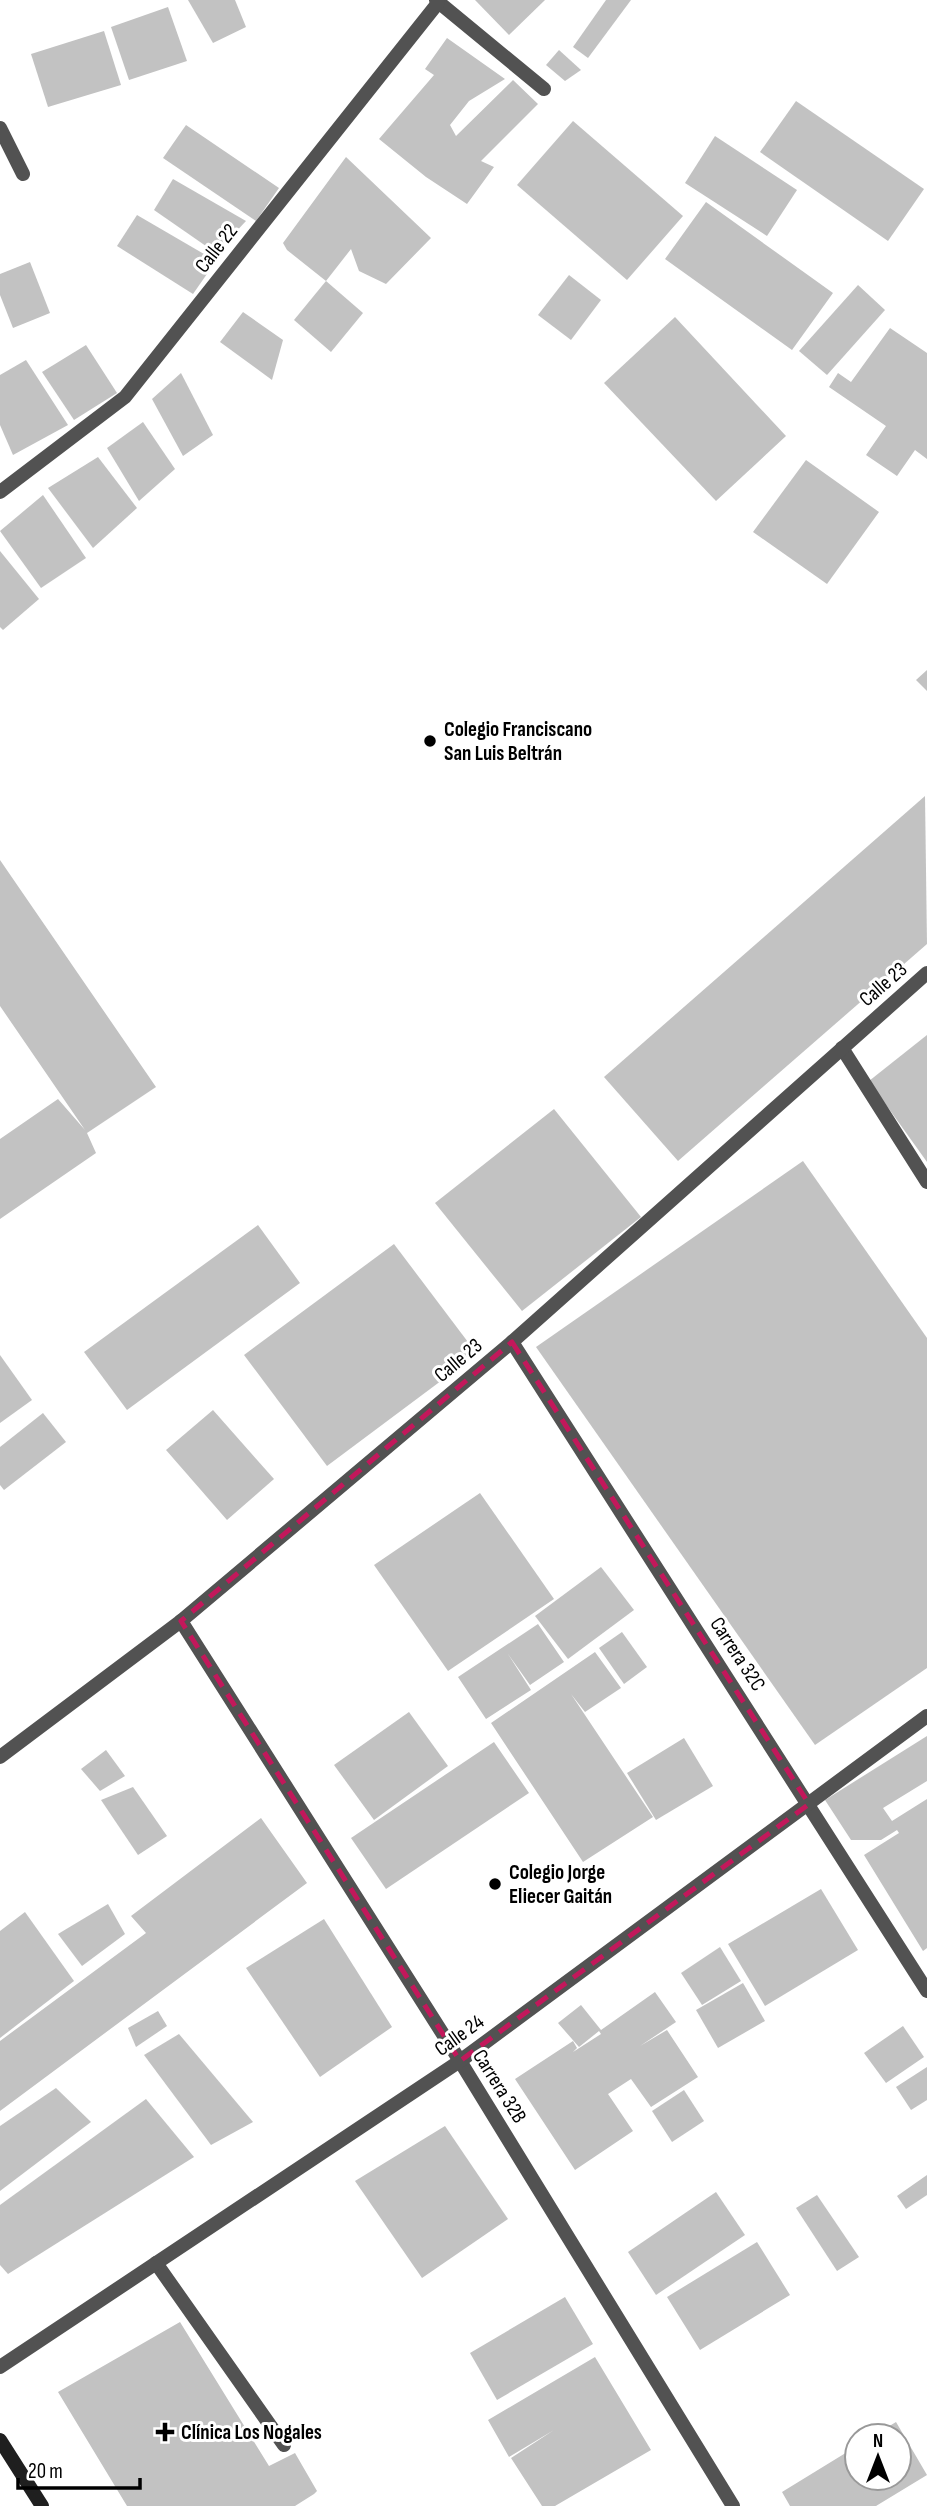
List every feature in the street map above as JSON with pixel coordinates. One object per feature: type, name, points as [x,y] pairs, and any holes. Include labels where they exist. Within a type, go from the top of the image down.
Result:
[{"type":"main road","points":[[0,2440],[41,2506]]},
{"type":"street","points":[[437,1],[544,89]]},
{"type":"street","name":"Calle 22","points":[[0,492],[125,397],[437,1]]},
{"type":"street","points":[[0,128],[23,174]]},
{"type":"street","name":"Calle 23","points":[[0,1758],[181,1621],[512,1342],[927,973]]},
{"type":"street","points":[[842,1048],[927,1182]]},
{"type":"street","name":"Carrera 32C","points":[[512,1342],[927,1991]]},
{"type":"street","name":"Carrera 32B","points":[[181,1621],[460,2061],[733,2506]]},
{"type":"street","name":"Calle 24","points":[[0,2367],[460,2061],[927,1716]]},
{"type":"street","points":[[156,2263],[284,2445]]},
{"type":"highlighted area","points":[[512,1342],[809,1804],[460,2061],[181,1621]]},
{"type":"building","points":[[188,0],[235,0],[246,27],[213,43]]},
{"type":"building","points":[[475,0],[545,0],[509,35]]},
{"type":"building","points":[[606,0],[631,0],[588,58],[573,47]]},
{"type":"building","points":[[168,7],[187,61],[129,80],[111,27]]},
{"type":"building","points":[[104,31],[121,85],[48,107],[31,54]]},
{"type":"building","points":[[447,38],[505,79],[469,101],[450,125],[456,136],[513,80],[538,104],[481,161],[494,167],[467,204],[426,177],[379,139],[434,75],[425,69]]},
{"type":"building","points":[[559,50],[581,70],[565,81],[546,65]]},
{"type":"building","points":[[796,101],[924,189],[888,241],[760,152]]},
{"type":"building","points":[[573,121],[683,216],[627,280],[517,185]]},
{"type":"building","points":[[186,125],[279,188],[256,221],[163,158]]},
{"type":"building","points":[[715,136],[797,190],[767,236],[685,183]]},
{"type":"building","points":[[346,157],[431,238],[386,284],[359,271],[351,249],[326,281],[287,250],[283,243]]},
{"type":"building","points":[[173,179],[246,221],[216,253],[154,210]]},
{"type":"building","points":[[706,202],[833,293],[792,350],[665,259]]},
{"type":"building","points":[[137,215],[216,261],[193,294],[117,246]]},
{"type":"building","points":[[30,262],[50,313],[13,328],[0,295],[0,274]]},
{"type":"building","points":[[569,275],[601,300],[571,340],[538,315]]},
{"type":"building","points":[[326,281],[363,313],[331,352],[294,320]]},
{"type":"building","points":[[858,285],[885,310],[827,375],[799,351]]},
{"type":"building","points":[[243,312],[283,340],[272,380],[220,342]]},
{"type":"building","points":[[675,317],[786,436],[716,501],[604,383]]},
{"type":"building","points":[[890,328],[927,353],[927,459],[915,450],[897,476],[866,455],[886,426],[829,387],[838,373],[851,382]]},
{"type":"building","points":[[86,345],[117,393],[74,420],[42,372]]},
{"type":"building","points":[[26,360],[68,425],[13,455],[0,425],[0,375]]},
{"type":"building","points":[[181,373],[213,435],[183,456],[152,399]]},
{"type":"building","points":[[143,422],[175,469],[139,501],[107,448]]},
{"type":"building","points":[[98,457],[137,508],[93,548],[48,488]]},
{"type":"building","points":[[806,460],[879,512],[827,584],[753,532]]},
{"type":"building","points":[[43,495],[86,558],[41,588],[0,531]]},
{"type":"building","points":[[0,551],[39,599],[3,630],[0,627]]},
{"type":"building","points":[[927,670],[927,691],[916,680]]},
{"type":"building","points":[[925,796],[927,944],[678,1161],[604,1077]]},
{"type":"building","points":[[0,860],[156,1087],[87,1133],[96,1153],[0,1219],[0,1139],[58,1099],[85,1130],[0,1006]]},
{"type":"building","points":[[927,1035],[927,1162],[869,1081]]},
{"type":"building","points":[[554,1109],[641,1217],[522,1311],[435,1203]]},
{"type":"building","points":[[803,1161],[927,1338],[927,1668],[815,1745],[536,1347]]},
{"type":"building","points":[[258,1225],[300,1283],[127,1410],[84,1352]]},
{"type":"building","points":[[394,1244],[477,1354],[327,1466],[244,1355]]},
{"type":"building","points":[[0,1355],[32,1400],[0,1423]]},
{"type":"building","points":[[213,1410],[274,1479],[227,1520],[166,1450]]},
{"type":"building","points":[[43,1413],[66,1442],[4,1490],[0,1485],[0,1447]]},
{"type":"building","points":[[480,1493],[554,1599],[448,1671],[374,1565]]},
{"type":"building","points":[[601,1567],[634,1610],[568,1659],[535,1616]]},
{"type":"building","points":[[538,1624],[564,1662],[530,1685],[508,1654],[531,1690],[486,1719],[458,1677]]},
{"type":"building","points":[[622,1632],[647,1667],[624,1684],[599,1648]]},
{"type":"building","points":[[595,1652],[621,1688],[585,1712],[571,1694],[653,1817],[583,1862],[491,1723]]},
{"type":"building","points":[[409,1712],[448,1766],[374,1820],[334,1765]]},
{"type":"building","points":[[927,1736],[927,1781],[883,1808],[892,1821],[927,1799],[927,1948],[923,1951],[864,1855],[899,1833],[897,1830],[881,1840],[851,1840],[825,1800]]},
{"type":"building","points":[[684,1738],[713,1786],[656,1820],[627,1773]]},
{"type":"building","points":[[494,1742],[529,1793],[386,1889],[351,1838]]},
{"type":"building","points":[[106,1750],[125,1776],[100,1791],[81,1769]]},
{"type":"building","points":[[133,1787],[167,1836],[138,1855],[101,1800]]},
{"type":"building","points":[[261,1818],[307,1883],[0,2111],[0,2041],[146,1933],[131,1916]]},
{"type":"building","points":[[821,1889],[858,1950],[765,2006],[728,1944]]},
{"type":"building","points":[[108,1904],[125,1934],[82,1966],[58,1934]]},
{"type":"building","points":[[25,1912],[74,1981],[0,2038],[0,1931]]},
{"type":"building","points":[[324,1919],[392,2027],[320,2077],[246,1968]]},
{"type":"building","points":[[720,1947],[741,1981],[702,2005],[681,1973]]},
{"type":"building","points":[[743,1983],[765,2021],[718,2048],[696,2010]]},
{"type":"building","points":[[655,1992],[676,2022],[640,2046],[667,2030],[698,2077],[651,2107],[631,2079],[608,2094],[633,2131],[575,2170],[515,2079],[573,2041],[577,2048],[573,2052],[601,2034],[599,2031],[579,2047],[558,2023],[581,2005],[601,2030]]},
{"type":"building","points":[[158,2011],[167,2026],[136,2047],[128,2028]]},
{"type":"building","points":[[903,2026],[924,2057],[886,2083],[864,2053]]},
{"type":"building","points":[[179,2034],[253,2122],[211,2145],[144,2055]]},
{"type":"building","points":[[927,2067],[927,2100],[911,2110],[896,2087]]},
{"type":"building","points":[[56,2088],[91,2122],[0,2191],[0,2126]]},
{"type":"building","points":[[684,2090],[704,2121],[672,2142],[652,2111]]},
{"type":"building","points":[[146,2099],[194,2157],[8,2274],[0,2265],[0,2205]]},
{"type":"building","points":[[445,2126],[508,2219],[422,2278],[355,2181]]},
{"type":"building","points":[[927,2175],[927,2195],[906,2209],[897,2196]]},
{"type":"building","points":[[716,2192],[745,2235],[656,2295],[628,2252]]},
{"type":"building","points":[[817,2195],[859,2257],[837,2271],[796,2208]]},
{"type":"building","points":[[757,2242],[790,2295],[700,2350],[667,2297]]},
{"type":"building","points":[[565,2297],[593,2344],[497,2400],[470,2353]]},
{"type":"building","name":"Clínica Los Nogales","points":[[180,2322],[269,2466],[295,2453],[317,2491],[314,2494],[295,2506],[127,2506],[58,2392]]},
{"type":"building","points":[[595,2357],[651,2450],[555,2506],[542,2506],[511,2458],[554,2430],[509,2457],[488,2420]]},
{"type":"building","points":[[913,2451],[927,2475],[913,2484]]},
{"type":"building","points":[[843,2455],[843,2492],[899,2492],[876,2506],[790,2506],[782,2492]]},
{"type":"place","name":"Colegio Franciscano San Luis Beltrán","points":[[430,741]]},
{"type":"place","name":"Colegio Jorge Eliecer Gaitán","points":[[495,1884]]},
{"type":"place","name":"Clínica Los Nogales","points":[[165,2432]]}]
